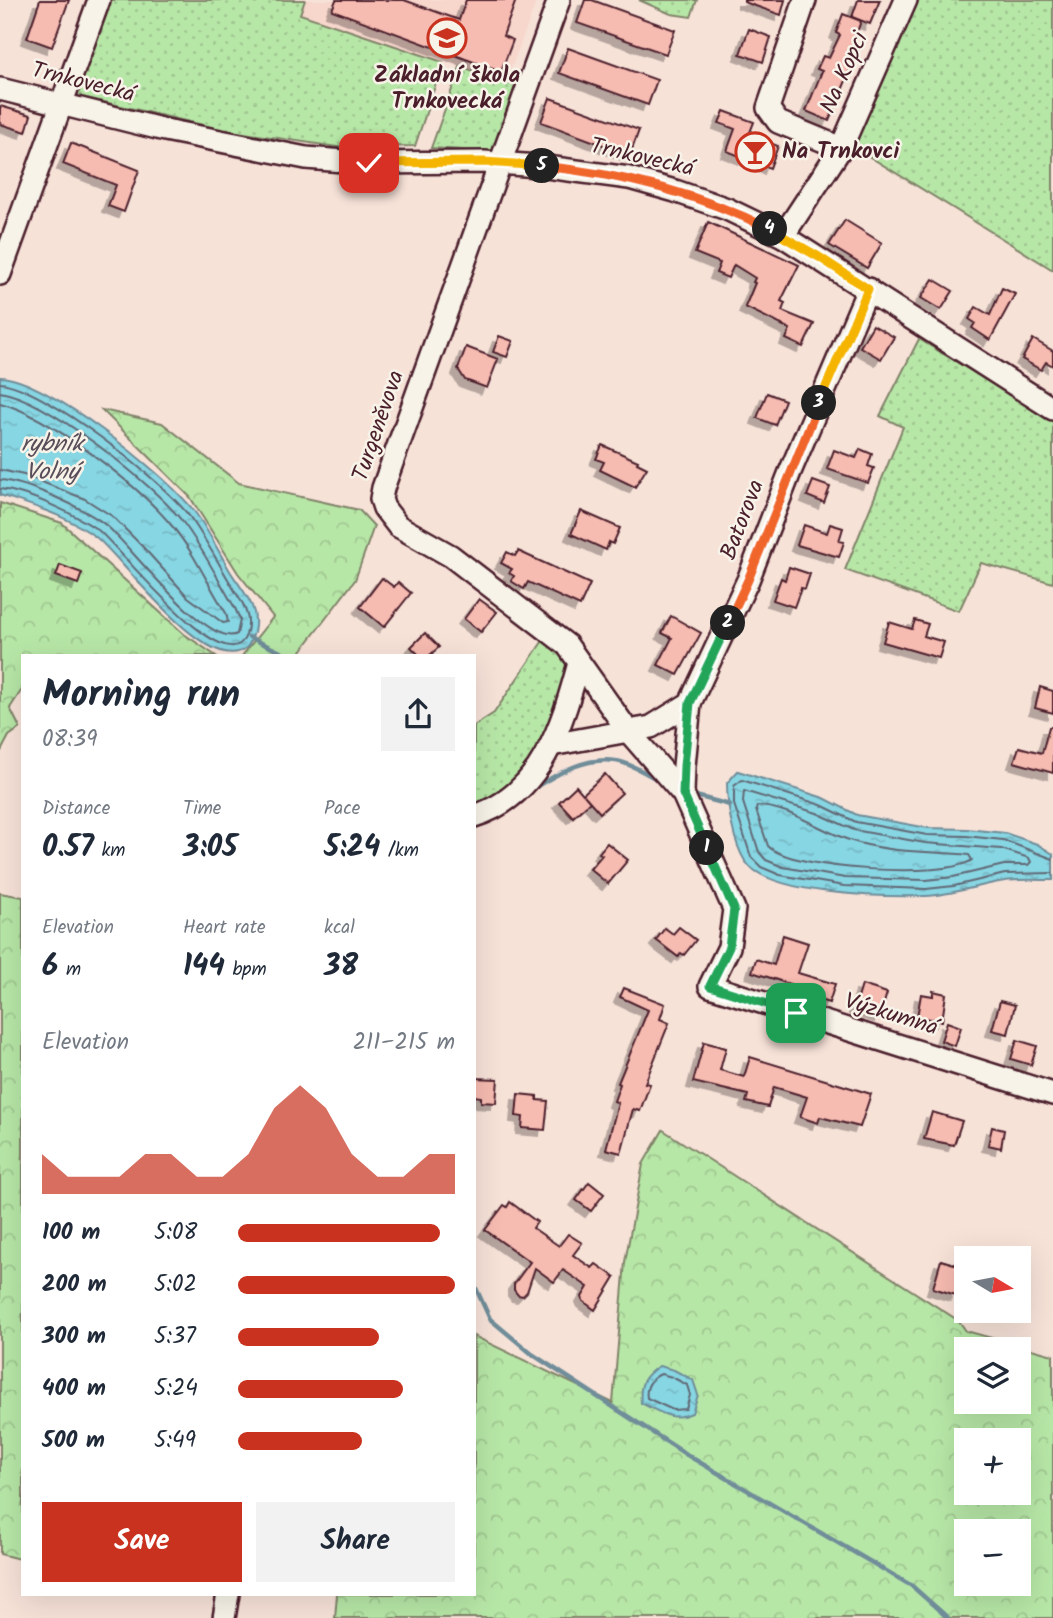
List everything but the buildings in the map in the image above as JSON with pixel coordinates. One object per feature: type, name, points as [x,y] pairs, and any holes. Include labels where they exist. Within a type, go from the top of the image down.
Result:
[{"type":"street","points":[[0,274],[99,0]]},
{"type":"street","points":[[500,163],[559,0]]},
{"type":"street","points":[[805,0],[768,108],[778,122],[841,148]]},
{"type":"street","name":"Na Kopci","points":[[783,236],[841,148],[906,0]]},
{"type":"street","name":"Trnkovecká","points":[[0,89],[165,131],[306,158],[369,163],[500,163],[577,169],[629,178],[727,209],[783,236],[1053,409]]},
{"type":"street","name":"Turgeněvova","points":[[500,163],[383,488],[382,504],[388,516],[398,526],[451,556],[567,645],[579,663]]},
{"type":"street","name":"Batorova","points":[[690,703],[748,580],[790,472],[868,289]]},
{"type":"street","points":[[476,815],[522,790],[551,745],[570,696],[579,663]]},
{"type":"street","name":"Výzkumná","points":[[579,663],[628,731],[683,794],[734,909],[729,947],[710,986],[1053,1094]]},
{"type":"street","points":[[551,745],[651,727],[690,703]]},
{"type":"street","points":[[683,794],[690,703]]},
{"type":"street","points":[[223,1618],[228,1596]]},
{"type":"shaded area","name":"Základní škola Trnkovecká","points":[[305,0],[537,0],[506,82],[300,14]]},
{"type":"green space","points":[[109,0],[305,0],[300,14],[443,62],[415,146],[337,147],[224,130],[74,95]]},
{"type":"green space","points":[[639,0],[697,0],[691,17],[671,14]]},
{"type":"green space","points":[[914,0],[1053,0],[1053,270],[854,147]]},
{"type":"green space","points":[[460,67],[516,86],[495,152],[431,148]]},
{"type":"green space","points":[[919,339],[1053,421],[1053,583],[981,563],[959,611],[845,570],[903,427],[880,416]]},
{"type":"green space","points":[[102,410],[162,423],[239,483],[359,510],[374,526],[355,580],[301,651],[303,654],[244,654],[273,617],[238,573],[190,497]]},
{"type":"green space","points":[[0,503],[62,523],[184,634],[213,654],[21,654],[21,691],[10,708],[20,728],[9,736],[0,753]]},
{"type":"green space","points":[[544,639],[561,650],[571,673],[546,744],[515,787],[476,807],[476,725],[494,713]]},
{"type":"green space","points":[[0,893],[21,897],[21,1559],[0,1554]]},
{"type":"green space","points":[[663,1130],[954,1318],[954,1323],[960,1323],[966,1331],[988,1337],[954,1337],[954,1414],[1031,1414],[1031,1349],[1053,1355],[1053,1618],[335,1618],[337,1596],[476,1596],[476,1337],[613,1403],[625,1262],[643,1164]]},
{"type":"water","name":"rybník Volný","points":[[0,377],[46,393],[103,430],[158,475],[194,511],[252,607],[255,615],[254,632],[247,647],[231,653],[211,647],[168,613],[109,550],[86,530],[63,518],[0,495]]},
{"type":"water","points":[[738,771],[824,798],[857,815],[928,828],[1005,833],[1037,844],[1053,854],[1053,880],[1005,881],[926,896],[858,895],[802,888],[778,881],[758,873],[745,861],[737,844],[727,783]]},
{"type":"water","points":[[659,1366],[693,1380],[698,1395],[692,1413],[672,1416],[641,1403],[643,1382],[649,1373]]},
{"type":"waterway","points":[[249,637],[285,654]]},
{"type":"waterway","points":[[534,788],[583,763],[605,760],[628,764],[661,781]]},
{"type":"waterway","points":[[692,795],[730,805]]},
{"type":"waterway","points":[[476,1288],[490,1319],[532,1354],[687,1455],[912,1586],[948,1618]]},
{"type":"place","name":"Základní škola Trnkovecká","points":[[447,38]]},
{"type":"place","name":"Na Trnkovci","points":[[755,152]]},
{"type":"route","points":[[369,163],[484,162],[577,169],[629,178],[675,191],[755,221],[819,257],[868,289],[790,472],[748,580],[690,703],[683,794],[734,909],[729,947],[710,986],[796,1013]]}]
